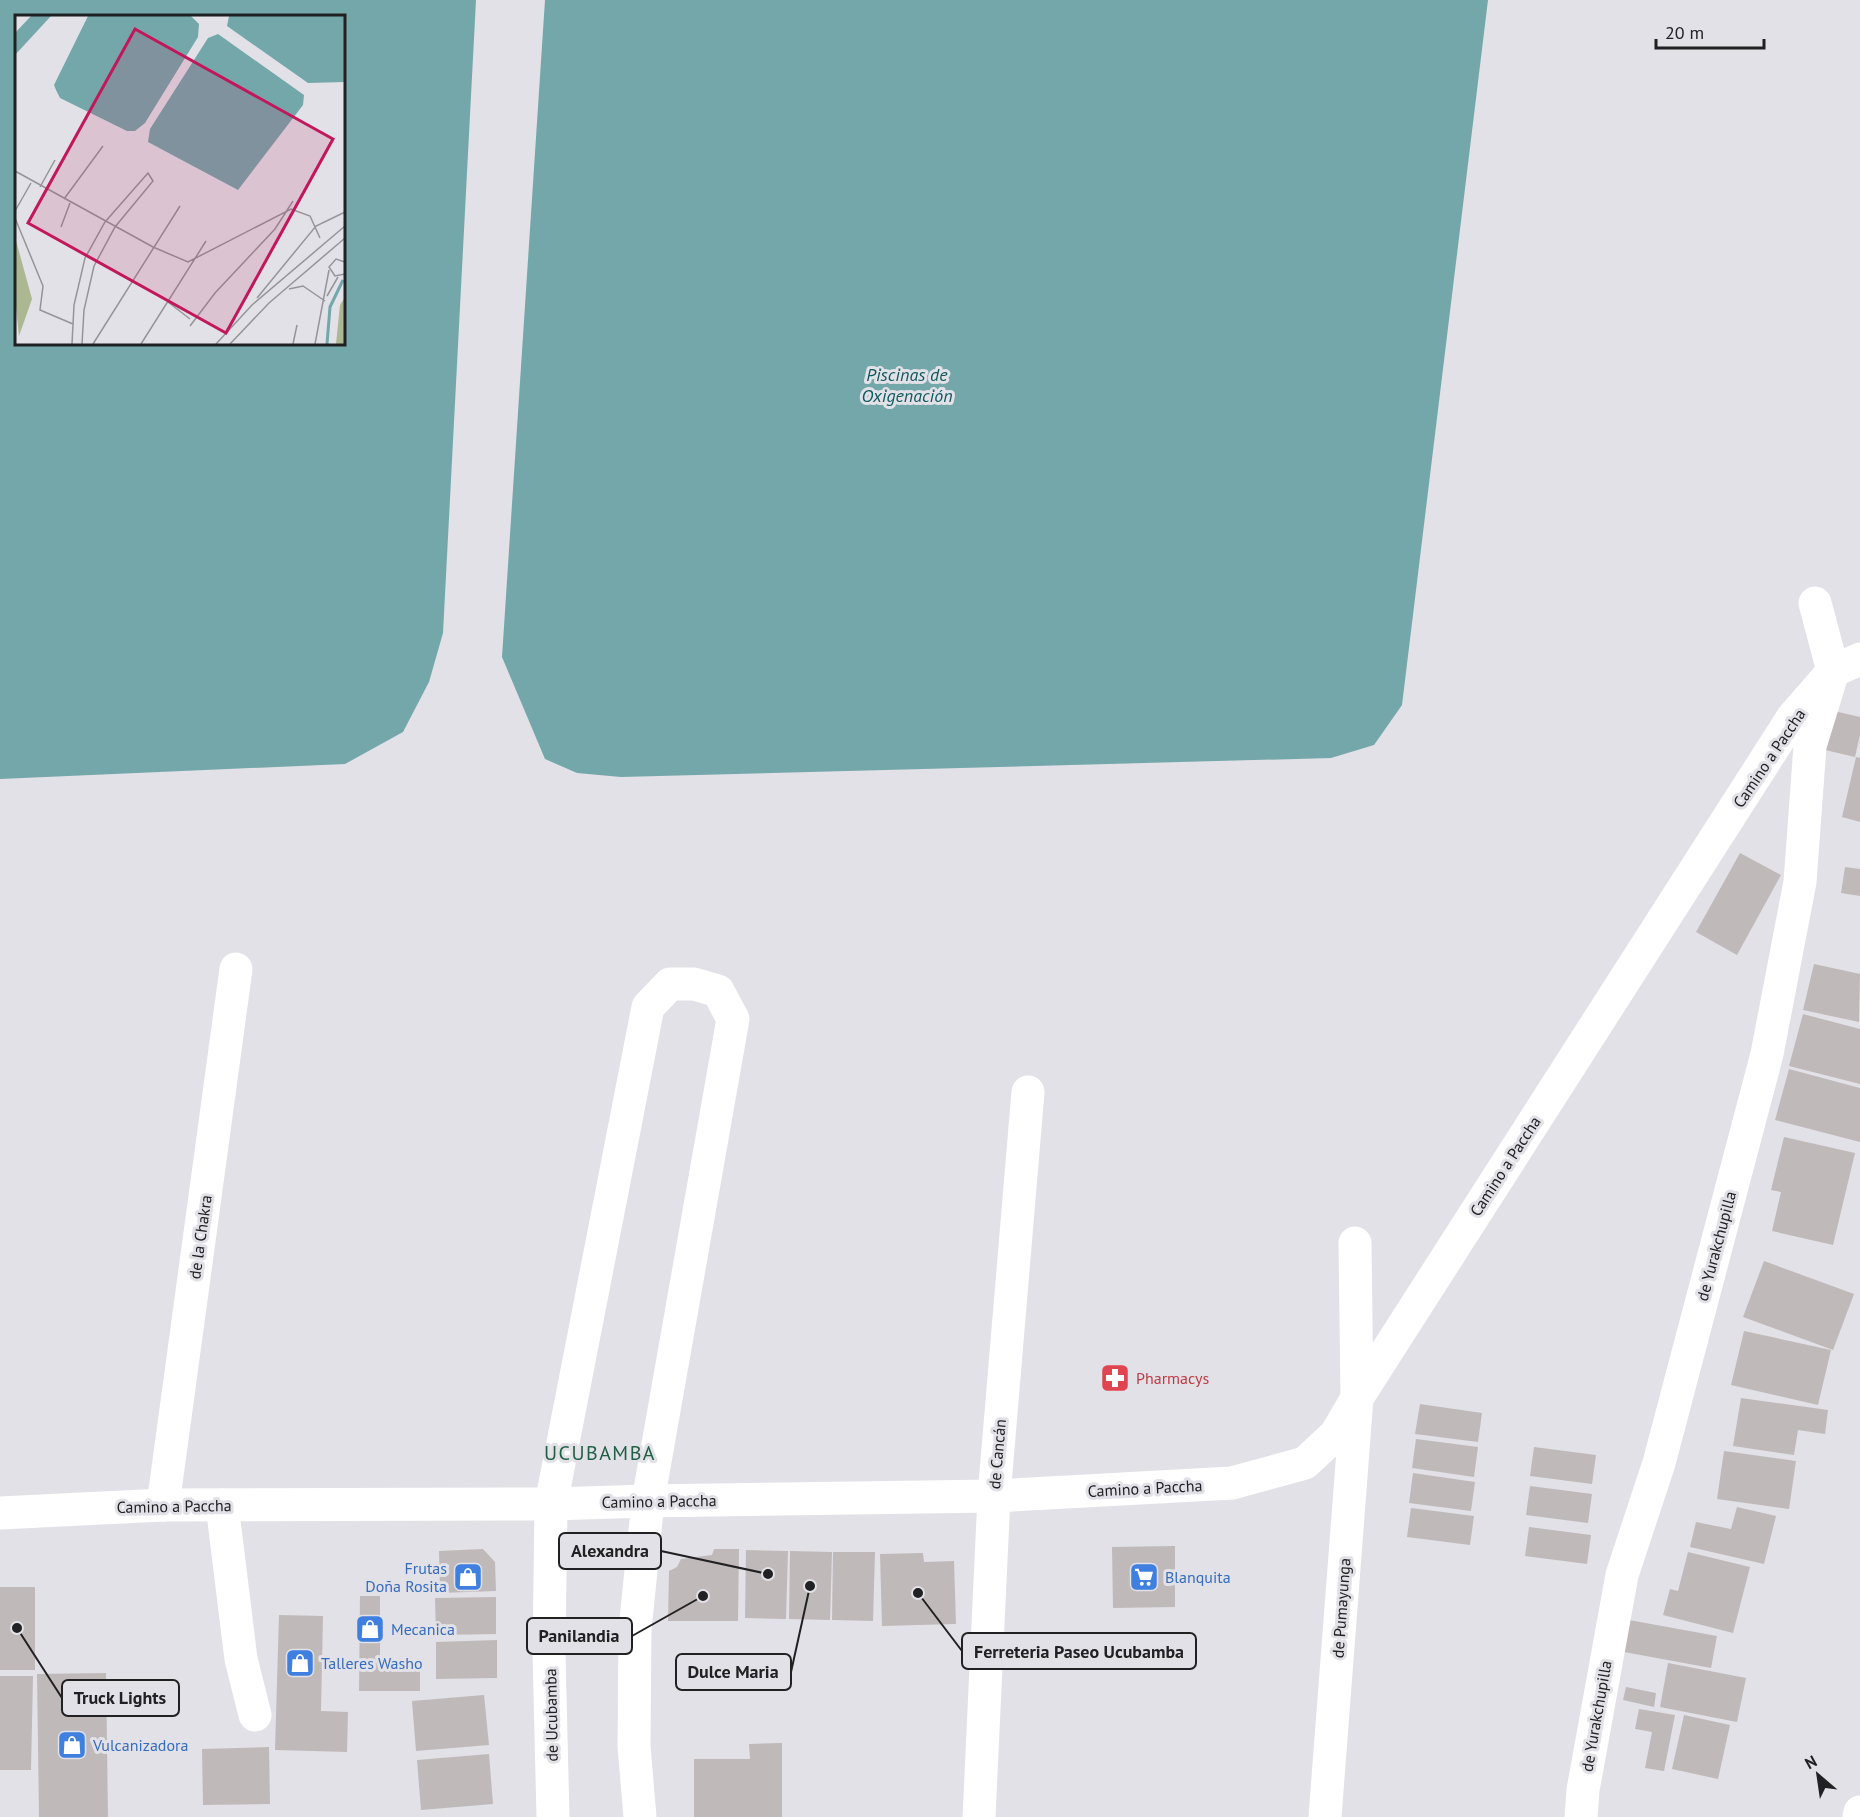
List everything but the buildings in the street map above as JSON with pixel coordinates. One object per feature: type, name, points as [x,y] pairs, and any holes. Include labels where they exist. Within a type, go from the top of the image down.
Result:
[{"type":"main road","points":[[1815,603],[1847,665]]},
{"type":"main road","name":"Camino a Paccha","points":[[0,1513],[163,1505],[551,1504],[994,1496],[1232,1483],[1305,1463],[1336,1434],[1793,717],[1847,665]]},
{"type":"main road","name":"de Yurakchupilla","points":[[1581,1817],[1583,1790],[1622,1575],[1659,1463],[1767,1054],[1800,882],[1810,746],[1847,665]]},
{"type":"main road","name":"de la Chakra","points":[[163,1505],[236,969]]},
{"type":"main road","name":"de Ucubamba","points":[[553,1817],[549,1654],[551,1504],[648,1007],[670,984],[694,984],[718,991],[733,1019],[648,1501],[634,1629],[634,1746],[640,1817]]},
{"type":"main road","name":"de Cancán","points":[[979,1817],[994,1496],[1028,1092]]},
{"type":"main road","name":"de Pumayunga","points":[[1325,1817],[1357,1398],[1355,1243]]},
{"type":"main road","points":[[222,1505],[241,1659],[255,1715]]},
{"type":"main road","points":[[1859,1817],[1860,1812]]},
{"type":"water","points":[[0,0],[476,0],[443,633],[429,682],[403,732],[345,764],[0,779]]},
{"type":"water","name":"Piscinas de Oxigenación","points":[[545,0],[1488,0],[1402,705],[1374,745],[1331,758],[621,777],[577,773],[545,759],[502,657]]},
{"type":"place","name":"Pharmacys","points":[[1115,1378]]},
{"type":"place","name":"Alexandra","points":[[768,1574]]},
{"type":"place","name":"Frutas Doña Rosita","points":[[468,1577]]},
{"type":"place","name":"Blanquita","points":[[1144,1577]]},
{"type":"place","name":"Dulce Maria","points":[[810,1586]]},
{"type":"place","name":"Ferreteria Paseo Ucubamba","points":[[918,1593]]},
{"type":"place","name":"Panilandia","points":[[703,1596]]},
{"type":"place","name":"Truck Lights","points":[[17,1628]]},
{"type":"place","name":"Mecanica","points":[[370,1629]]},
{"type":"place","name":"Talleres Washo","points":[[300,1663]]},
{"type":"place","name":"Vulcanizadora","points":[[72,1745]]},
{"type":"district","name":"UCUBAMBA","points":[[600,1453]]}]
